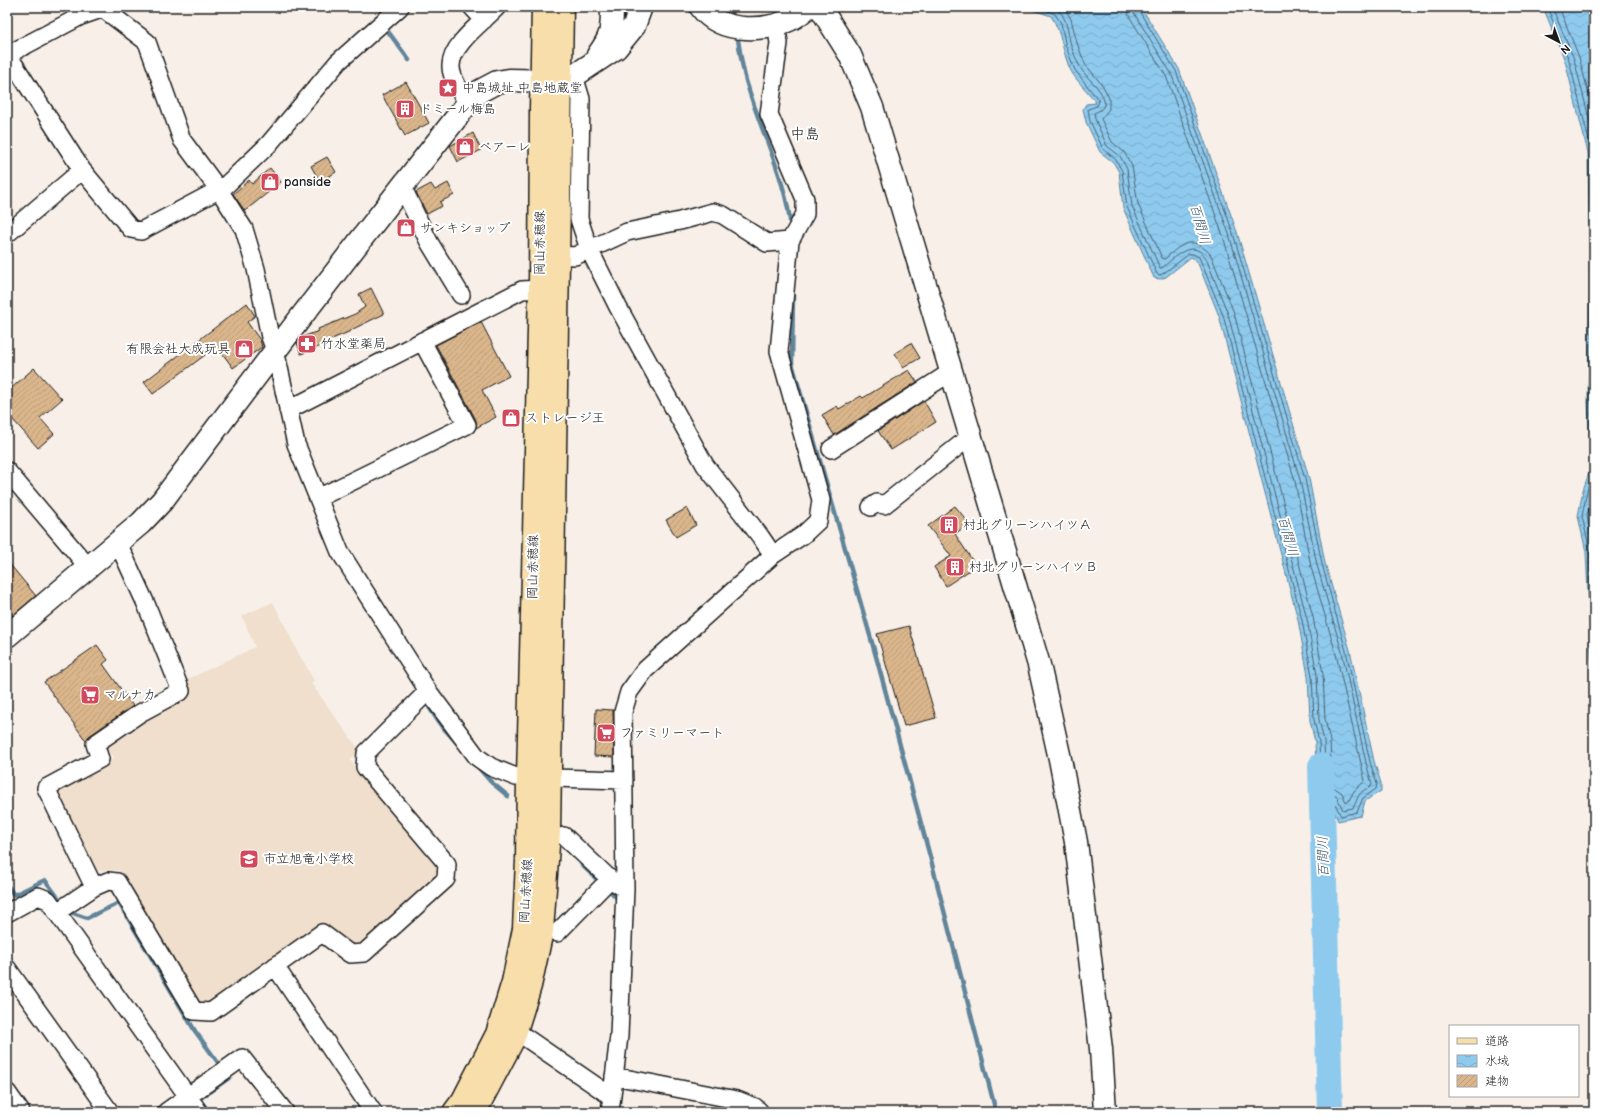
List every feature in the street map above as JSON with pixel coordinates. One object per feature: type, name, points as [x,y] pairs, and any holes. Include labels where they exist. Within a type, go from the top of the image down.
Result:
[{"type":"main road","name":"岡山赤穂線","points":[[454,1112],[463,1100],[497,1034],[513,982],[524,929],[527,860],[540,289],[567,76],[543,7]]},
{"type":"main road","name":"岡山赤穂線","points":[[475,1112],[513,1040],[530,986],[542,931],[550,831],[559,255],[567,76],[562,7]]},
{"type":"street","points":[[388,10],[338,62],[268,144],[224,188],[219,190],[140,231],[132,229],[82,170],[8,55],[81,16],[104,7],[147,42],[182,140],[219,190],[244,229],[256,269],[270,337],[276,350],[296,444],[340,552],[428,691],[477,757],[491,767],[516,777],[624,780]]},
{"type":"street","points":[[472,7],[484,20]]},
{"type":"street","points":[[468,103],[462,95],[451,67],[454,53],[464,39],[497,7]]},
{"type":"street","points":[[567,76],[609,41],[612,26],[612,7]]},
{"type":"street","points":[[7,636],[141,523],[162,501],[402,186],[468,103],[480,91],[497,82],[567,76],[616,48],[634,26],[641,7]]},
{"type":"street","points":[[702,7],[705,12],[722,24],[740,29],[771,25],[795,17],[808,7]]},
{"type":"street","points":[[820,7],[850,55],[872,107],[1039,665],[1060,759],[1077,850],[1101,1049],[1105,1112]]},
{"type":"street","points":[[611,1104],[619,1036],[625,897],[623,712],[629,692],[645,670],[773,555],[803,535],[818,521],[821,500],[779,351],[790,241],[805,214],[805,200],[769,114],[779,43],[771,25]]},
{"type":"street","points":[[567,76],[581,99],[579,219],[589,249],[618,307],[705,465],[773,555]]},
{"type":"street","points":[[7,234],[82,170]]},
{"type":"street","points":[[402,186],[429,242],[461,294]]},
{"type":"street","points":[[559,255],[575,256],[627,232],[680,221],[713,212],[723,214],[767,243],[790,241]]},
{"type":"street","points":[[288,410],[522,290],[540,289]]},
{"type":"street","points":[[318,498],[467,425],[422,341]]},
{"type":"street","points":[[831,449],[951,372]]},
{"type":"street","points":[[871,507],[877,503],[884,505],[971,436]]},
{"type":"street","points":[[7,471],[89,568]]},
{"type":"street","points":[[94,887],[46,788],[100,759],[95,744],[140,713],[181,691],[146,604],[118,543]]},
{"type":"street","points":[[57,912],[94,887],[108,881],[117,882],[194,1011],[211,1012],[322,933],[350,954],[364,953],[446,879],[447,864],[365,767],[366,753],[428,691]]},
{"type":"street","points":[[564,836],[606,883],[625,897]]},
{"type":"street","points":[[557,933],[606,883]]},
{"type":"street","points":[[7,912],[38,896],[48,900],[193,1104]]},
{"type":"street","points":[[275,966],[373,1112]]},
{"type":"street","points":[[7,968],[110,1112]]},
{"type":"street","points":[[516,1031],[611,1104]]},
{"type":"street","points":[[166,1112],[193,1104],[224,1071],[242,1058],[285,1112]]},
{"type":"street","points":[[614,1076],[737,1100],[755,1106],[760,1112]]},
{"type":"street","points":[[7,1092],[21,1112]]},
{"type":"shaded area","points":[[273,602],[314,681],[311,683],[360,751],[350,760],[441,867],[439,877],[363,947],[351,947],[321,925],[207,1005],[196,1002],[119,870],[92,871],[54,795],[57,789],[114,758],[105,747],[145,717],[190,695],[184,681],[255,647],[242,616]]},
{"type":"water","points":[[1024,7],[1141,7],[1179,69],[1237,232],[1309,478],[1325,563],[1350,650],[1374,761],[1381,783],[1381,791],[1365,801],[1361,816],[1338,821],[1331,803],[1317,799],[1315,742],[1310,721],[1308,676],[1298,620],[1219,316],[1197,261],[1191,257],[1166,277],[1160,279],[1154,278],[1123,208],[1119,172],[1113,162],[1100,152],[1086,122],[1083,109],[1086,104],[1096,103],[1071,71],[1058,29],[1051,16]]},
{"type":"water","points":[[1543,7],[1594,7],[1594,718],[1586,552],[1578,516],[1583,490],[1590,470],[1588,401],[1590,284],[1588,153],[1565,61]]},
{"type":"building","name":"ドミール梅島","points":[[406,82],[429,123],[405,136],[382,95]]},
{"type":"building","points":[[473,133],[481,150],[458,162],[450,146]]},
{"type":"building","points":[[327,157],[336,172],[320,182],[311,166]]},
{"type":"building","points":[[270,168],[281,182],[245,211],[233,194],[249,180],[252,184]]},
{"type":"building","points":[[448,183],[454,195],[440,202],[442,206],[427,214],[416,192],[431,184],[435,190]]},
{"type":"building","points":[[371,288],[384,314],[351,331],[320,344],[321,346],[301,354],[297,343],[302,337],[319,331],[318,329],[355,314],[365,307],[359,294]]},
{"type":"building","points":[[247,303],[255,316],[247,322],[260,340],[262,347],[233,368],[217,346],[153,394],[144,382]]},
{"type":"building","points":[[481,322],[509,376],[482,390],[496,417],[476,428],[476,420],[436,345]]},
{"type":"building","points":[[911,343],[920,358],[903,368],[895,353]]},
{"type":"building","points":[[34,368],[62,399],[40,418],[54,434],[38,448],[7,413],[7,392]]},
{"type":"building","points":[[909,370],[917,382],[834,435],[822,415],[837,406],[839,409],[861,396],[863,398]]},
{"type":"building","points":[[924,401],[936,422],[891,450],[878,431]]},
{"type":"building","points":[[955,506],[969,523],[955,534],[976,566],[946,586],[934,567],[951,556],[928,526]]},
{"type":"building","points":[[687,508],[696,525],[676,537],[666,520]]},
{"type":"building","points":[[7,561],[36,596],[7,620]]},
{"type":"building","points":[[909,626],[936,718],[904,726],[877,634]]},
{"type":"building","name":"マルナカ","points":[[97,645],[108,660],[103,664],[133,706],[89,736],[86,741],[44,682]]},
{"type":"building","name":"ファミリーマート","points":[[596,709],[613,710],[614,757],[594,756]]},
{"type":"waterway","points":[[731,7],[734,20]]},
{"type":"waterway","points":[[387,30],[409,60]]},
{"type":"waterway","points":[[737,33],[746,81],[779,174],[791,228]]},
{"type":"waterway","points":[[793,295],[792,363],[877,660],[932,864],[996,1112]]},
{"type":"waterway","points":[[429,707],[440,724],[457,743]]},
{"type":"waterway","name":"百間川","points":[[1321,766],[1330,1112]]},
{"type":"waterway","points":[[478,767],[491,782],[508,796]]},
{"type":"waterway","points":[[582,865],[601,883]]},
{"type":"waterway","points":[[7,885],[14,895],[45,880],[60,900]]},
{"type":"waterway","points":[[607,888],[617,898],[621,899]]},
{"type":"waterway","points":[[70,912],[87,918],[119,903],[195,1031],[222,1068]]},
{"type":"waterway","points":[[181,1112],[229,1078],[226,1074]]},
{"type":"place","name":"中島城址 中島地蔵堂","points":[[448,88]]},
{"type":"place","name":"ドミール梅島","points":[[405,109]]},
{"type":"place","name":"ベアーレ","points":[[465,147]]},
{"type":"place","name":"panside","points":[[270,182]]},
{"type":"place","name":"サンキショップ","points":[[406,228]]},
{"type":"place","name":"竹水堂薬局","points":[[307,344]]},
{"type":"place","name":"有限会社大成玩具","points":[[244,349]]},
{"type":"place","name":"ストレージ王","points":[[511,418]]},
{"type":"place","name":"村北グリーンハイツＡ","points":[[949,525]]},
{"type":"place","name":"村北グリーンハイツＢ","points":[[955,567]]},
{"type":"place","name":"マルナカ","points":[[90,695]]},
{"type":"place","name":"ファミリーマート","points":[[606,733]]},
{"type":"place","name":"市立旭竜小学校","points":[[249,859]]},
{"type":"district","name":"中島","points":[[805,134]]}]
